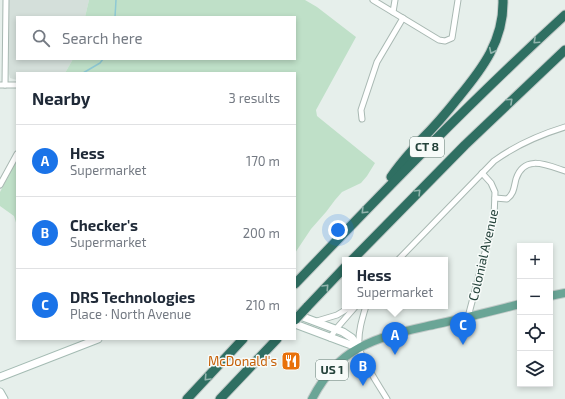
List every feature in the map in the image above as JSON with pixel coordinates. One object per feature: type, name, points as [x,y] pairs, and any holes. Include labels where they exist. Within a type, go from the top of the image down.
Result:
[{"type":"highway","points":[[379,196],[399,166],[445,114],[486,62],[500,31],[503,13],[503,0]]},
{"type":"highway","name":"CT 8","points":[[296,283],[470,104],[565,15]]},
{"type":"highway","name":"CT 8","points":[[355,257],[465,145],[565,50]]},
{"type":"highway","points":[[296,319],[342,270]]},
{"type":"highway","points":[[187,399],[242,340]]},
{"type":"highway","points":[[220,399],[276,340]]},
{"type":"main road","points":[[553,295],[565,293]]},
{"type":"main road","name":"US 1","points":[[312,399],[335,366],[344,357],[359,348],[385,337],[406,331],[517,305]]},
{"type":"main road","points":[[296,314],[336,329],[349,336],[359,348]]},
{"type":"main road","points":[[296,324],[359,348]]},
{"type":"main road","points":[[0,377],[95,340]]},
{"type":"main road","points":[[0,392],[4,399]]},
{"type":"street","points":[[6,0],[3,85],[16,85]]},
{"type":"street","points":[[373,0],[439,40],[445,41],[452,38],[458,0]]},
{"type":"street","points":[[393,12],[395,0]]},
{"type":"street","points":[[362,118],[361,110],[377,62],[403,18]]},
{"type":"street","points":[[401,257],[482,173],[501,156],[517,146],[565,127]]},
{"type":"street","points":[[0,185],[16,156]]},
{"type":"street","points":[[495,198],[507,199],[510,196],[519,172],[532,163],[539,162],[565,171]]},
{"type":"street","name":"Colonial Avenue","points":[[468,317],[494,218],[495,198],[492,185],[482,173]]},
{"type":"street","points":[[315,322],[337,315],[347,309]]},
{"type":"street","points":[[330,338],[353,309]]},
{"type":"street","points":[[365,309],[360,330],[359,348],[387,399]]},
{"type":"shaded area","points":[[9,0],[89,0],[85,16],[16,16],[16,60],[72,60],[66,72],[16,72],[16,80],[10,78]]},
{"type":"green space","points":[[89,0],[305,0],[317,7],[356,37],[316,110],[317,116],[375,163],[361,183],[342,192],[311,229],[296,252],[296,72],[66,72],[72,60],[296,60],[296,16],[85,16]]},
{"type":"green space","points":[[16,162],[16,223],[14,216],[0,206],[0,192]]},
{"type":"waterway","points":[[115,16],[116,0]]},
{"type":"waterway","points":[[85,72],[100,63],[102,60]]},
{"type":"place","name":"DRS Technologies","points":[[463,345]]},
{"type":"place","name":"Hess","points":[[395,355]]},
{"type":"place","name":"McDonald's","points":[[291,361]]},
{"type":"place","name":"Checker's","points":[[363,386]]}]
